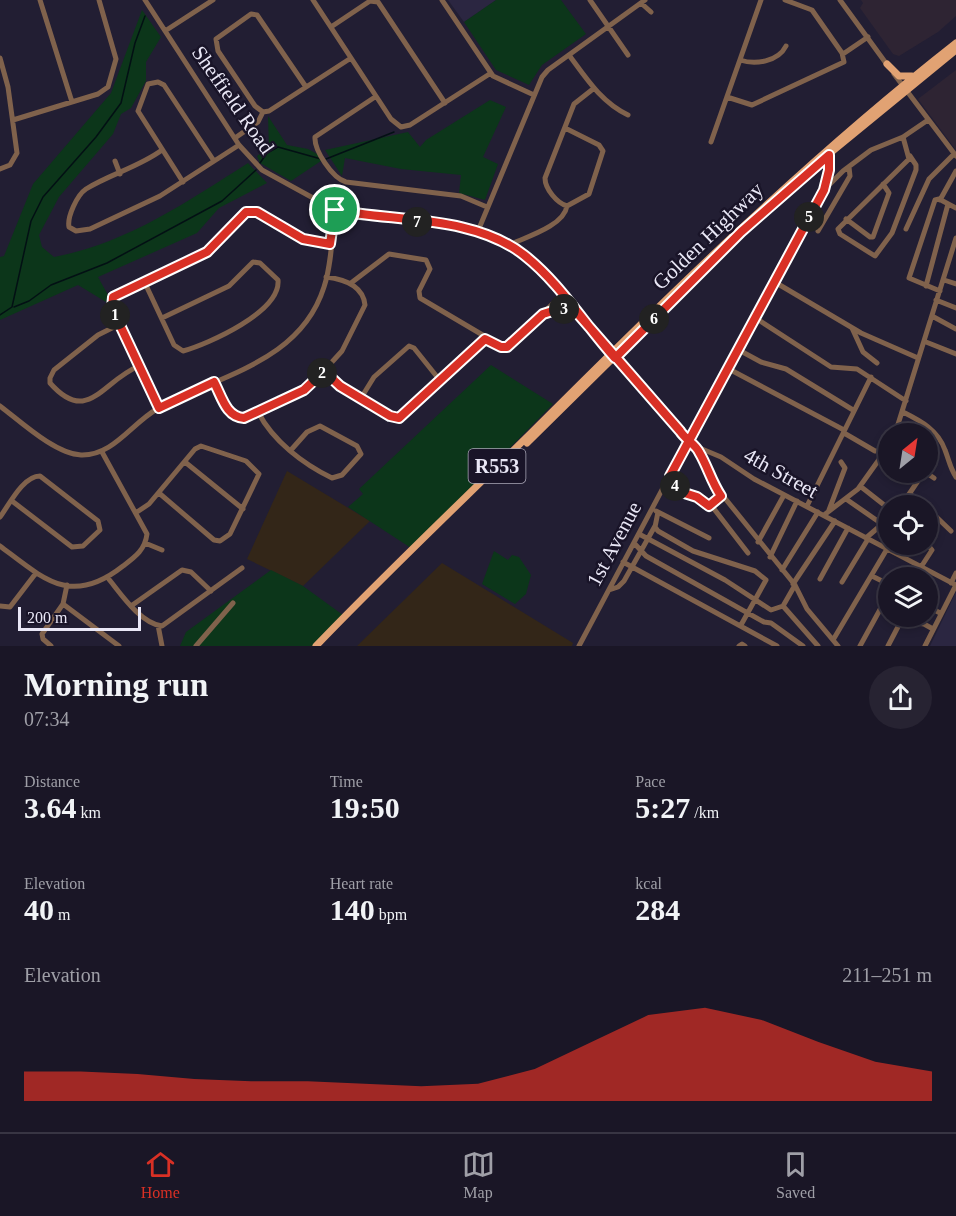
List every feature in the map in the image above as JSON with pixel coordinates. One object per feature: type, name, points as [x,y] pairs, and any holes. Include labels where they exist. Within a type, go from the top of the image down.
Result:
[{"type":"main road","name":"Golden Highway","points":[[316,646],[741,232],[905,88],[917,74],[956,43]]},
{"type":"main road","name":"Golden Highway","points":[[323,646],[755,213],[905,88],[956,50]]},
{"type":"main road","points":[[886,64],[899,76],[917,74]]},
{"type":"street","points":[[40,0],[72,102]]},
{"type":"street","points":[[13,120],[107,89],[117,63],[99,0]]},
{"type":"street","name":"Sheffield Road","points":[[145,0],[239,145],[267,173],[335,210],[478,231],[509,244],[529,259],[613,355]]},
{"type":"street","points":[[165,31],[213,0]]},
{"type":"street","points":[[313,0],[393,123],[401,127],[410,125],[491,73]]},
{"type":"street","points":[[442,0],[491,73],[502,81],[534,94]]},
{"type":"street","points":[[590,0],[628,55]]},
{"type":"street","points":[[711,142],[761,0]]},
{"type":"street","points":[[727,97],[752,105],[844,62],[843,54],[812,10],[785,0]]},
{"type":"street","points":[[840,0],[955,155],[929,179],[906,229]]},
{"type":"street","points":[[331,27],[370,1],[378,3],[445,103]]},
{"type":"street","points":[[478,231],[534,94],[548,70],[643,1],[651,12]]},
{"type":"street","points":[[263,112],[255,106],[215,42],[219,34],[251,15],[260,16],[306,87]]},
{"type":"street","points":[[843,54],[868,38]]},
{"type":"street","points":[[740,60],[758,64],[783,52],[786,46]]},
{"type":"street","points":[[569,55],[593,88],[614,108],[628,115]]},
{"type":"street","points":[[0,58],[13,120],[17,153],[10,165],[0,169]]},
{"type":"street","points":[[235,138],[258,122],[263,112],[351,58]]},
{"type":"street","points":[[183,182],[138,111],[145,90],[154,82],[168,89],[214,162]]},
{"type":"street","points":[[567,206],[561,204],[544,182],[576,101],[593,88]]},
{"type":"street","points":[[375,97],[315,137],[315,144],[338,178],[345,182],[465,197],[488,207]]},
{"type":"street","points":[[51,108],[54,117]]},
{"type":"street","name":"1st Avenue","points":[[579,646],[623,562],[655,510],[687,441],[824,190],[871,150],[903,137],[928,120]]},
{"type":"street","points":[[509,244],[559,220],[567,206],[589,194],[603,150],[599,145],[565,128]]},
{"type":"street","points":[[903,137],[904,147],[910,156],[916,165],[916,170],[892,233],[877,255],[837,231],[846,219],[910,156]]},
{"type":"street","points":[[162,150],[120,174],[83,191],[69,218],[70,229],[76,231],[90,229],[160,196],[239,145]]},
{"type":"street","points":[[824,190],[829,170],[829,155]]},
{"type":"street","points":[[114,161],[120,174]]},
{"type":"street","points":[[818,231],[850,176],[849,167]]},
{"type":"street","points":[[940,200],[956,171]]},
{"type":"street","points":[[846,219],[873,237],[889,193],[883,184]]},
{"type":"street","points":[[940,291],[909,278],[935,200],[956,208]]},
{"type":"street","points":[[926,286],[948,204]]},
{"type":"street","points":[[159,408],[112,308],[113,297],[207,252],[242,214],[250,210],[303,239],[330,244]]},
{"type":"street","points":[[0,406],[60,449],[81,455],[102,452],[159,408],[280,350],[305,323],[324,288],[335,210]]},
{"type":"street","points":[[899,423],[918,358],[926,342],[936,300],[953,258],[956,238]]},
{"type":"street","points":[[351,283],[389,254],[426,260],[430,269],[419,291],[420,298],[501,347],[507,347],[562,295]]},
{"type":"street","points":[[144,281],[174,345],[185,350],[256,316],[273,296],[278,280],[260,263],[253,262],[229,286],[162,318]]},
{"type":"street","points":[[214,382],[232,415],[244,418],[304,390],[342,351],[364,308],[364,298],[351,283],[326,277]]},
{"type":"street","points":[[944,280],[956,284]]},
{"type":"street","points":[[773,281],[851,327],[918,358]]},
{"type":"street","points":[[936,300],[956,308]]},
{"type":"street","points":[[543,314],[562,308],[578,314]]},
{"type":"street","points":[[932,316],[956,329]]},
{"type":"street","points":[[753,317],[831,367],[855,368],[906,401]]},
{"type":"street","points":[[120,324],[98,335],[54,370],[50,383],[76,402],[86,402],[123,372],[139,366]]},
{"type":"street","points":[[851,327],[863,352],[877,363]]},
{"type":"street","points":[[324,371],[340,386],[399,418],[430,392],[438,379],[446,377],[485,339]]},
{"type":"street","points":[[926,342],[956,354]]},
{"type":"street","points":[[361,398],[374,377],[409,346],[420,354],[438,379]]},
{"type":"street","points":[[737,349],[761,362],[786,369],[853,410]]},
{"type":"street","name":"4th Street","points":[[613,355],[687,441],[699,449],[721,457],[737,469],[784,495],[824,513],[878,544]]},
{"type":"street","points":[[726,368],[878,451]]},
{"type":"street","points":[[807,506],[871,377]]},
{"type":"street","points":[[258,412],[268,430],[307,464],[334,479],[342,475],[361,454],[357,446],[320,426],[307,432],[291,450]]},
{"type":"street","points":[[903,412],[925,424],[934,433],[941,442],[956,477]]},
{"type":"street","points":[[136,512],[159,493],[197,448],[204,446],[246,461],[254,467],[259,477],[228,537],[216,541],[159,493]]},
{"type":"street","points":[[699,449],[711,481],[721,496],[794,585],[807,609],[834,644],[884,555]]},
{"type":"street","points":[[0,546],[50,581],[88,587],[108,578],[143,549],[147,534],[102,452]]},
{"type":"street","points":[[185,462],[243,509]]},
{"type":"street","points":[[782,570],[824,513],[845,468],[841,462]]},
{"type":"street","points":[[824,513],[846,500],[878,462]]},
{"type":"street","points":[[0,518],[12,501],[30,478],[40,476],[98,520],[100,530],[83,546],[72,547],[12,501]]},
{"type":"street","points":[[670,476],[678,491],[697,497],[705,505],[711,505],[721,496]]},
{"type":"street","points":[[910,494],[917,483]]},
{"type":"street","points":[[860,486],[878,500]]},
{"type":"street","points":[[758,543],[784,495]]},
{"type":"street","points":[[846,500],[878,521]]},
{"type":"street","points":[[770,557],[797,501]]},
{"type":"street","points":[[711,505],[748,553]]},
{"type":"street","points":[[609,590],[621,584],[655,526],[655,510],[709,538]]},
{"type":"street","points":[[938,519],[951,531]]},
{"type":"street","points":[[769,622],[775,610],[783,606],[835,521]]},
{"type":"street","points":[[655,526],[658,531],[693,551],[758,573],[766,583],[741,625]]},
{"type":"street","points":[[820,579],[848,528]]},
{"type":"street","points":[[842,582],[867,538],[878,528]]},
{"type":"street","points":[[639,534],[775,610]]},
{"type":"street","points":[[145,543],[162,550]]},
{"type":"street","points":[[634,543],[640,551],[658,564],[748,611],[764,622],[769,622],[803,646]]},
{"type":"street","name":"4th Street","points":[[898,555],[921,567]]},
{"type":"street","points":[[921,567],[929,555]]},
{"type":"street","points":[[623,562],[777,646]]},
{"type":"street","points":[[158,626],[169,623],[242,568]]},
{"type":"street","points":[[131,606],[182,570],[191,572],[211,591]]},
{"type":"street","points":[[0,606],[10,608],[36,573]]},
{"type":"street","points":[[925,646],[954,585],[956,573]]},
{"type":"street","points":[[872,576],[878,579]]},
{"type":"street","name":"4th Street","points":[[938,576],[954,585]]},
{"type":"street","points":[[108,578],[131,606],[158,626],[162,646]]},
{"type":"street","points":[[51,646],[42,634],[63,604],[67,585]]},
{"type":"street","points":[[196,646],[233,603]]},
{"type":"street","points":[[63,604],[119,646]]},
{"type":"street","points":[[783,606],[818,646]]},
{"type":"street","points":[[860,646],[878,613]]},
{"type":"street","points":[[888,646],[901,621],[924,624],[933,629]]},
{"type":"street","points":[[739,646],[742,644],[745,646]]},
{"type":"shaded area","points":[[448,0],[496,0],[464,22]]},
{"type":"shaded area","points":[[861,0],[956,0],[956,16],[938,32],[899,56],[893,54],[860,8],[863,3]]},
{"type":"shaded area","points":[[956,70],[956,150],[918,99]]},
{"type":"shaded area","points":[[287,471],[370,521],[303,586],[247,559]]},
{"type":"shaded area","points":[[442,563],[573,643],[572,646],[357,646]]},
{"type":"shaded area","points":[[956,592],[956,646],[930,646]]},
{"type":"green space","points":[[496,0],[561,0],[586,34],[542,65],[529,85],[496,70],[464,22]]},
{"type":"green space","points":[[142,10],[161,37],[146,62],[146,81],[131,108],[121,114],[113,134],[59,197],[39,235],[42,247],[54,257],[106,242],[155,220],[248,163],[267,183],[219,208],[197,233],[98,277],[108,295],[106,302],[78,285],[0,320],[0,257],[4,256],[33,184],[111,93]]},
{"type":"green space","points":[[490,100],[506,107],[483,157],[498,164],[485,200],[459,193],[461,175],[401,169],[345,158],[342,176],[325,150],[408,132],[420,147],[426,140]]},
{"type":"green space","points":[[268,116],[287,145],[308,149],[319,155],[321,161],[291,181],[260,163],[257,156],[269,147]]},
{"type":"green space","points":[[491,365],[553,404],[411,548],[348,507],[363,494],[359,489]]},
{"type":"green space","points":[[494,551],[508,560],[512,555],[519,557],[531,575],[526,594],[515,604],[482,584]]},
{"type":"green space","points":[[271,570],[303,586],[343,615],[313,646],[180,646],[186,632]]},
{"type":"waterway","points":[[0,315],[12,307],[31,221],[43,197],[96,137],[121,103],[135,43],[145,16]]},
{"type":"waterway","points":[[326,159],[394,132]]},
{"type":"waterway","points":[[260,163],[267,153],[278,147],[321,159]]},
{"type":"waterway","points":[[14,307],[29,301],[51,285],[107,263],[222,201],[256,170]]},
{"type":"route","points":[[335,210],[330,244],[303,239],[250,210],[242,214],[207,252],[113,297],[112,308],[159,408],[214,382],[229,412],[236,417],[249,417],[304,390],[324,371],[340,386],[390,416],[399,418],[405,416],[430,392],[438,379],[446,377],[485,339],[503,348],[507,347],[543,314],[562,308],[570,311],[578,314],[610,352],[680,431],[687,441],[699,449],[711,481],[721,496],[709,506],[697,497],[678,491],[670,476],[687,441],[773,281],[824,190],[829,170],[829,155],[741,232],[678,294],[615,358],[544,274],[509,244],[476,230],[335,210]]}]
